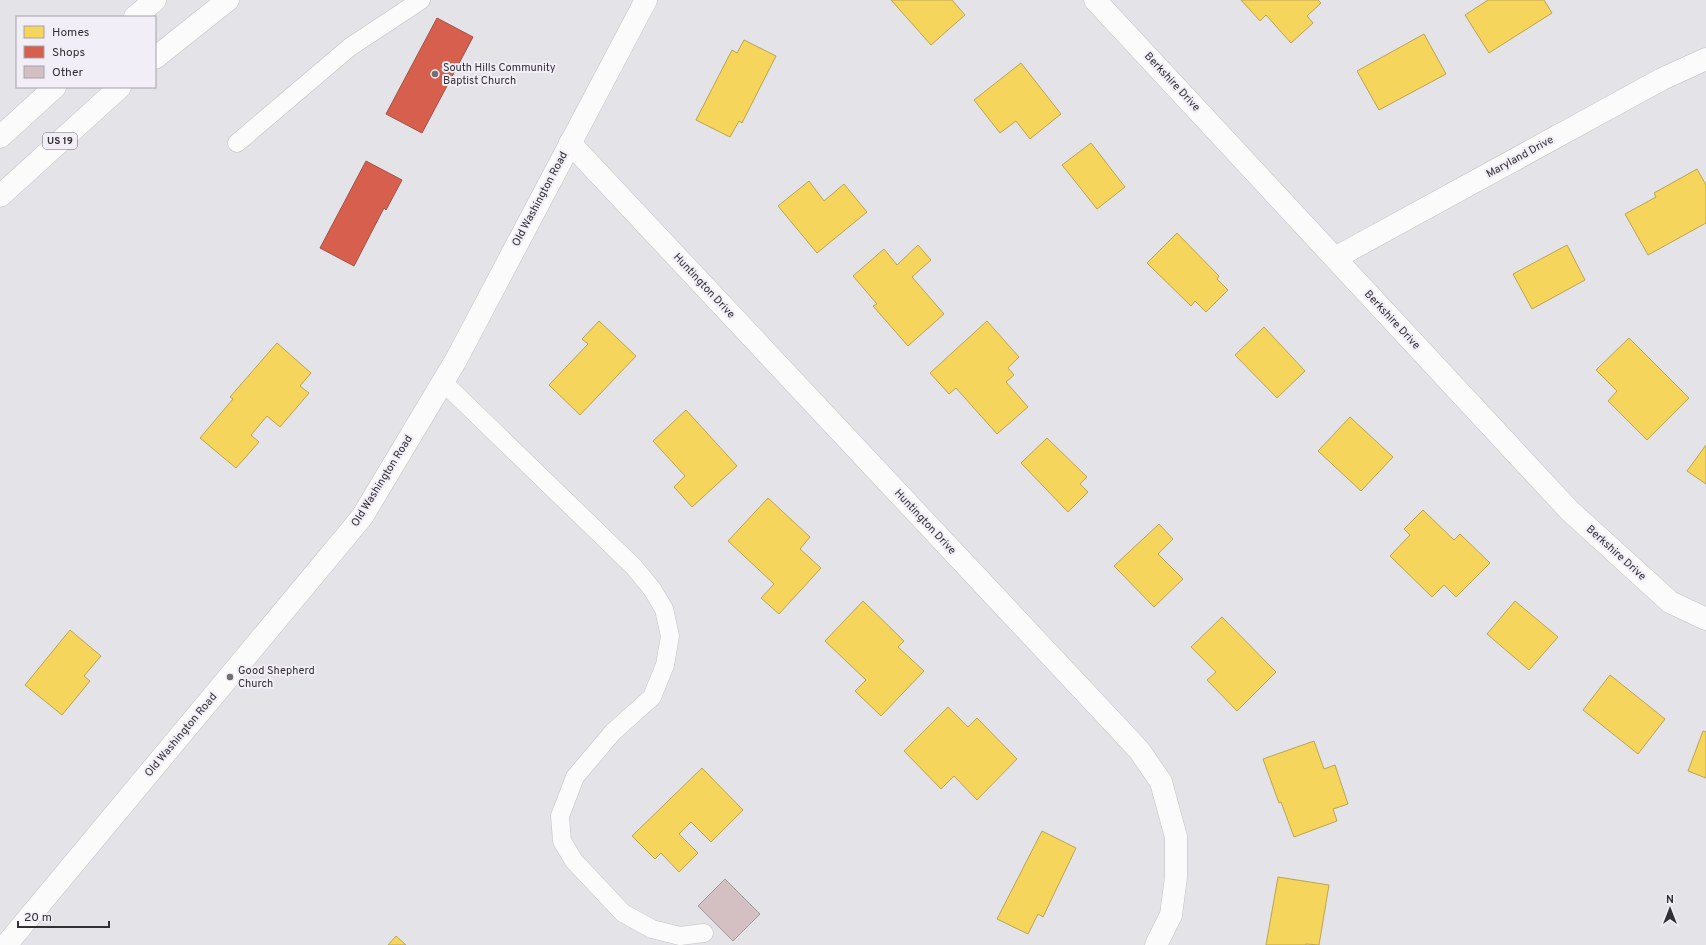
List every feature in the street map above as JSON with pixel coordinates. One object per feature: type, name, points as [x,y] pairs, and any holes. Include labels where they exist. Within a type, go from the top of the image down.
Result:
[{"type":"street","points":[[136,16],[155,0]]},
{"type":"street","points":[[156,57],[228,0]]},
{"type":"street","name":"Old Washington Road","points":[[6,945],[362,517],[456,360],[646,0]]},
{"type":"street","name":"Berkshire Drive","points":[[1095,0],[1568,510],[1670,602],[1706,619]]},
{"type":"street","name":"Maryland Drive","points":[[1335,258],[1662,79],[1706,59]]},
{"type":"street","points":[[0,137],[54,88]]},
{"type":"street","name":"US 19","points":[[0,196],[119,88]]},
{"type":"street","name":"Huntington Drive","points":[[570,143],[1138,750],[1161,782],[1176,837],[1176,877],[1171,915],[1156,945]]},
{"type":"lane","points":[[237,143],[350,47],[421,0]]},
{"type":"lane","points":[[443,382],[634,567],[652,589],[664,609],[670,636],[665,665],[652,697],[613,732],[575,777],[560,816],[562,841],[574,861],[623,913],[652,929],[680,936],[704,933]]},
{"type":"building: Homes","points":[[891,0],[952,0],[965,15],[931,45]]},
{"type":"building: Homes","points":[[1241,0],[1318,0],[1321,3],[1307,16],[1313,23],[1291,43],[1266,15],[1260,21]]},
{"type":"building: Homes","points":[[1488,0],[1544,0],[1552,13],[1489,53],[1465,15]]},
{"type":"building: Homes","points":[[1424,34],[1446,74],[1379,110],[1357,71]]},
{"type":"building: Homes","points":[[744,40],[776,56],[742,123],[739,121],[730,137],[696,120],[732,50],[737,53]]},
{"type":"building: Homes","points":[[1021,63],[1061,114],[1030,139],[1016,121],[1000,133],[974,100]]},
{"type":"building: Homes","points":[[1091,143],[1125,187],[1097,209],[1062,165]]},
{"type":"building: Homes","points":[[1697,169],[1706,185],[1706,223],[1648,255],[1625,214],[1656,197],[1654,193]]},
{"type":"building: Homes","points":[[809,181],[824,201],[844,184],[867,212],[817,253],[778,206]]},
{"type":"building: Homes","points":[[1177,233],[1219,276],[1217,279],[1228,290],[1206,312],[1195,301],[1191,306],[1147,263]]},
{"type":"building: Homes","points":[[918,245],[931,260],[912,277],[944,314],[908,346],[873,306],[877,304],[853,276],[884,249],[897,265]]},
{"type":"building: Homes","points":[[1567,245],[1585,280],[1532,309],[1513,274]]},
{"type":"building: Homes","points":[[599,321],[636,356],[580,415],[549,385],[588,344],[582,339]]},
{"type":"building: Homes","points":[[987,321],[1019,357],[1008,368],[1014,375],[1006,382],[1028,407],[997,434],[956,388],[949,394],[930,373]]},
{"type":"building: Homes","points":[[1264,327],[1305,371],[1277,398],[1235,355]]},
{"type":"building: Homes","points":[[1629,338],[1689,398],[1647,440],[1608,401],[1617,391],[1596,370]]},
{"type":"building: Homes","points":[[277,343],[311,373],[300,386],[309,393],[280,427],[267,416],[251,435],[259,442],[236,468],[200,438],[233,399],[230,397]]},
{"type":"building: Homes","points":[[686,410],[737,466],[692,507],[674,487],[685,476],[653,441]]},
{"type":"building: Homes","points":[[1350,417],[1393,457],[1361,491],[1318,451]]},
{"type":"building: Homes","points":[[1047,438],[1087,477],[1080,484],[1088,492],[1068,512],[1021,463]]},
{"type":"building: Homes","points":[[1706,445],[1706,484],[1687,471]]},
{"type":"building: Homes","points":[[768,498],[810,537],[800,549],[821,568],[779,614],[761,598],[774,584],[728,541]]},
{"type":"building: Homes","points":[[1423,510],[1454,540],[1460,534],[1490,563],[1456,597],[1444,585],[1432,597],[1390,556],[1410,535],[1404,529]]},
{"type":"building: Homes","points":[[1159,524],[1173,539],[1158,554],[1183,579],[1154,607],[1114,566]]},
{"type":"building: Homes","points":[[863,601],[904,641],[898,647],[924,671],[881,716],[855,691],[866,680],[825,641]]},
{"type":"building: Homes","points":[[1515,601],[1558,637],[1529,670],[1487,634]]},
{"type":"building: Homes","points":[[1222,617],[1276,672],[1237,711],[1207,680],[1216,672],[1191,647]]},
{"type":"building: Homes","points":[[70,630],[101,656],[84,676],[90,681],[62,715],[25,685]]},
{"type":"building: Homes","points":[[1610,675],[1665,719],[1638,754],[1583,710]]},
{"type":"building: Homes","points":[[948,707],[968,727],[977,718],[1017,759],[977,800],[954,776],[941,789],[904,751]]},
{"type":"building: Homes","points":[[1703,731],[1706,732],[1706,778],[1688,771]]},
{"type":"building: Homes","points":[[1314,741],[1324,769],[1335,765],[1348,804],[1333,809],[1337,821],[1294,837],[1281,802],[1279,803],[1263,759]]},
{"type":"building: Homes","points":[[702,768],[743,810],[711,842],[691,822],[679,834],[698,853],[679,872],[661,853],[655,859],[632,836]]},
{"type":"building: Homes","points":[[1042,831],[1076,848],[1043,917],[1038,914],[1028,934],[997,919]]},
{"type":"building: Homes","points":[[1278,877],[1329,885],[1319,945],[1266,945]]},
{"type":"building: Homes","points":[[396,936],[406,945],[388,945]]},
{"type":"building: Shops","points":[[437,18],[473,37],[422,133],[386,114]]},
{"type":"building: Shops","points":[[366,161],[402,180],[386,210],[384,208],[354,266],[320,248]]},
{"type":"building: Other","points":[[725,879],[760,914],[733,941],[698,906]]},
{"type":"place","name":"South Hills Community Baptist Church","points":[[435,74]]},
{"type":"place","name":"Good Shepherd Church","points":[[230,677]]}]
